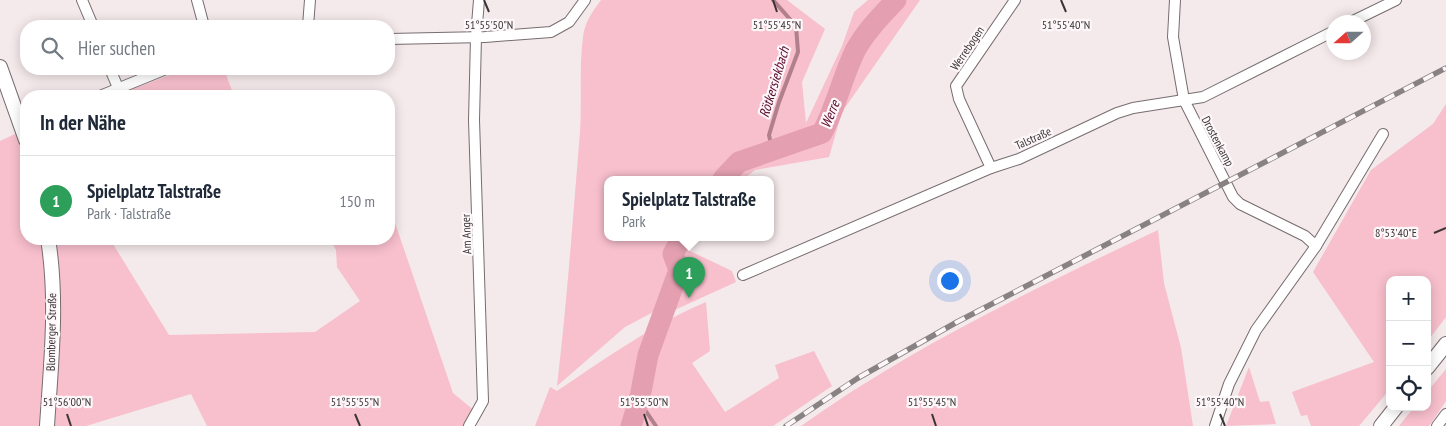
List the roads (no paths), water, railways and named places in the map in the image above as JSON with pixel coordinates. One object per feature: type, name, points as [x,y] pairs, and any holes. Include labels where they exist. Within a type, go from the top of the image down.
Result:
[{"type":"street","points":[[82,0],[90,20]]},
{"type":"street","points":[[197,0],[202,20]]},
{"type":"street","points":[[308,20],[310,0]]},
{"type":"street","name":"Am Anger","points":[[469,426],[482,401],[474,120],[479,0]]},
{"type":"street","points":[[395,39],[476,37],[551,32],[569,22],[585,0]]},
{"type":"street","name":"Werrebogen","points":[[991,168],[959,99],[956,86],[1015,0]]},
{"type":"street","name":"Drostenkamp","points":[[1175,0],[1173,37],[1184,100],[1233,197],[1240,204],[1304,236],[1316,246]]},
{"type":"street","points":[[1365,15],[1396,0]]},
{"type":"street","name":"Talstraße","points":[[743,275],[991,168],[1019,159],[1116,113],[1132,108],[1203,97],[1326,35]]},
{"type":"street","points":[[0,67],[20,112]]},
{"type":"street","points":[[113,75],[119,90],[153,75]]},
{"type":"street","points":[[1215,426],[1229,384],[1256,330],[1316,246],[1383,134]]},
{"type":"street","name":"Blomberger Straße","points":[[47,426],[52,347],[52,274],[49,245]]},
{"type":"street","points":[[1429,366],[1446,344]]},
{"type":"street","points":[[1381,426],[1393,411]]},
{"type":"street","points":[[1437,426],[1446,414]]},
{"type":"waterway","name":"Rötkersiekbach","points":[[772,149],[769,135],[798,52],[796,26],[773,0]]},
{"type":"waterway","name":"Werre","points":[[726,176],[739,162],[822,133],[855,51],[868,31],[896,0]]},
{"type":"waterway","name":"Werre","points":[[631,426],[640,397],[648,355],[679,270],[673,254],[680,241]]},
{"type":"waterway","points":[[639,401],[656,426]]},
{"type":"railway","points":[[786,426],[858,378],[957,322],[1446,68]]},
{"type":"place","name":"Spielplatz Talstraße","points":[[689,298]]}]
